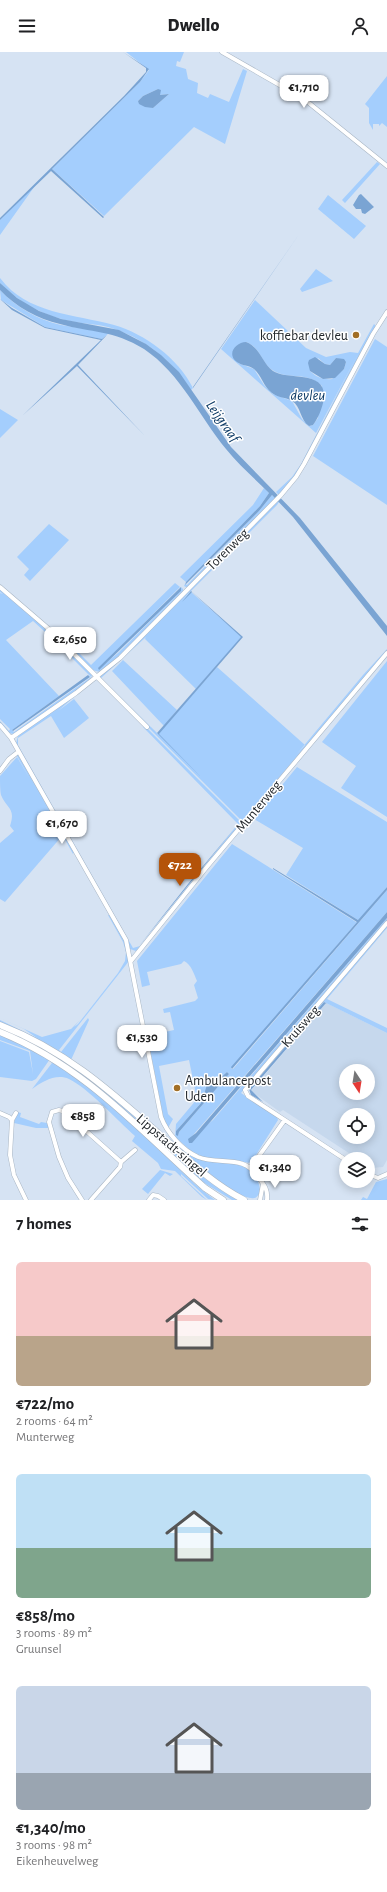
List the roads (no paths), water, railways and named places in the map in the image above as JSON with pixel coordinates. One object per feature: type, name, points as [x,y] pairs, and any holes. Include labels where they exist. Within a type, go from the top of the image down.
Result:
[{"type":"main road","name":"Lippstadt-singel","points":[[0,1025],[44,1045],[82,1069],[132,1110],[214,1182],[244,1200]]},
{"type":"main road","name":"Lippstadt-singel","points":[[0,1032],[45,1052],[74,1071],[99,1091],[205,1188],[223,1200]]},
{"type":"street","points":[[222,52],[304,99],[387,166]]},
{"type":"street","name":"Torenweg","points":[[11,738],[97,677],[120,658],[281,495],[296,477],[304,464],[366,347],[387,312]]},
{"type":"street","points":[[0,587],[50,630],[147,727]]},
{"type":"street","name":"Munterweg","points":[[131,961],[206,868],[387,653]]},
{"type":"street","points":[[0,726],[11,738],[126,940],[162,1117],[166,1129],[180,1144],[198,1157],[238,1162],[251,1167],[267,1189],[267,1200]]},
{"type":"street","points":[[0,771],[9,759],[18,752]]},
{"type":"street","name":"Kruisweg","points":[[339,1155],[292,1124],[284,1121],[248,1096],[245,1090],[387,923]]},
{"type":"street","points":[[82,1200],[68,1178],[59,1157],[49,1122],[52,1112],[59,1110],[65,1112],[121,1162]]},
{"type":"street","points":[[0,1113],[12,1120]]},
{"type":"street","points":[[16,1113],[12,1120],[9,1146],[14,1175],[26,1200]]},
{"type":"street","points":[[251,1167],[284,1121]]},
{"type":"street","points":[[91,1200],[120,1167],[121,1162],[135,1150]]},
{"type":"street","points":[[375,1178],[387,1174]]},
{"type":"street","points":[[260,1200],[263,1184]]},
{"type":"street","points":[[149,1200],[156,1195],[164,1200]]},
{"type":"water","points":[[123,52],[149,69],[140,82],[52,169],[104,217],[103,218],[51,171],[0,220],[0,218],[124,96],[146,72],[146,68]]},
{"type":"water","points":[[158,89],[161,90],[160,95],[169,94],[153,108],[145,107],[139,104],[138,101],[143,96]]},
{"type":"water","points":[[361,194],[374,207],[365,214],[362,213],[361,209],[356,209],[353,205]]},
{"type":"water","points":[[300,233],[193,388],[193,387]]},
{"type":"water","points":[[0,283],[17,298],[39,311],[61,319],[119,330],[146,344],[161,355],[179,372],[231,447],[300,518],[387,626],[387,636],[293,517],[272,495],[259,511],[185,585],[186,582],[260,506],[269,493],[226,449],[189,396],[169,371],[157,359],[144,349],[122,338],[52,322],[36,316],[20,307],[6,296],[0,290]]},
{"type":"water","points":[[0,299],[12,308],[45,327],[102,339],[107,335],[78,365],[145,436],[77,366],[22,416],[101,340],[45,328],[12,310]]},
{"type":"water","name":"devleu","points":[[246,342],[251,344],[258,351],[269,368],[273,371],[280,374],[313,380],[319,383],[323,390],[324,399],[320,412],[313,425],[309,426],[306,423],[295,403],[274,395],[264,384],[254,369],[237,362],[234,359],[232,352],[236,346]]},
{"type":"water","points":[[315,357],[325,364],[330,365],[336,358],[344,359],[346,362],[344,369],[335,378],[323,379],[310,371],[308,363],[309,360]]},
{"type":"water","points":[[181,587],[181,591],[99,670],[98,668]]},
{"type":"water","points":[[191,591],[243,637],[159,734],[201,777],[157,733],[241,637],[192,592],[182,602]]},
{"type":"water","points":[[88,675],[90,677],[13,731],[12,730]]},
{"type":"water","points":[[234,829],[139,946],[188,884]]},
{"type":"water","points":[[273,868],[358,920],[387,887],[387,890],[232,1069],[231,1067],[357,922]]},
{"type":"water","points":[[387,912],[387,918],[192,1143],[189,1143],[188,1139],[196,1133]]},
{"type":"water","points":[[324,1002],[326,1003],[251,1090],[263,1102],[251,1095],[249,1089]]},
{"type":"water","points":[[227,1072],[229,1074],[179,1132],[178,1136],[176,1135],[176,1131],[201,1103],[207,1085],[217,1081]]},
{"type":"place","name":"koffiebar devleu","points":[[356,335]]},
{"type":"place","name":"Ambulancepost Uden","points":[[177,1088]]},
{"type":"water label","name":"Leijgraaf","points":[[223,421]]}]
